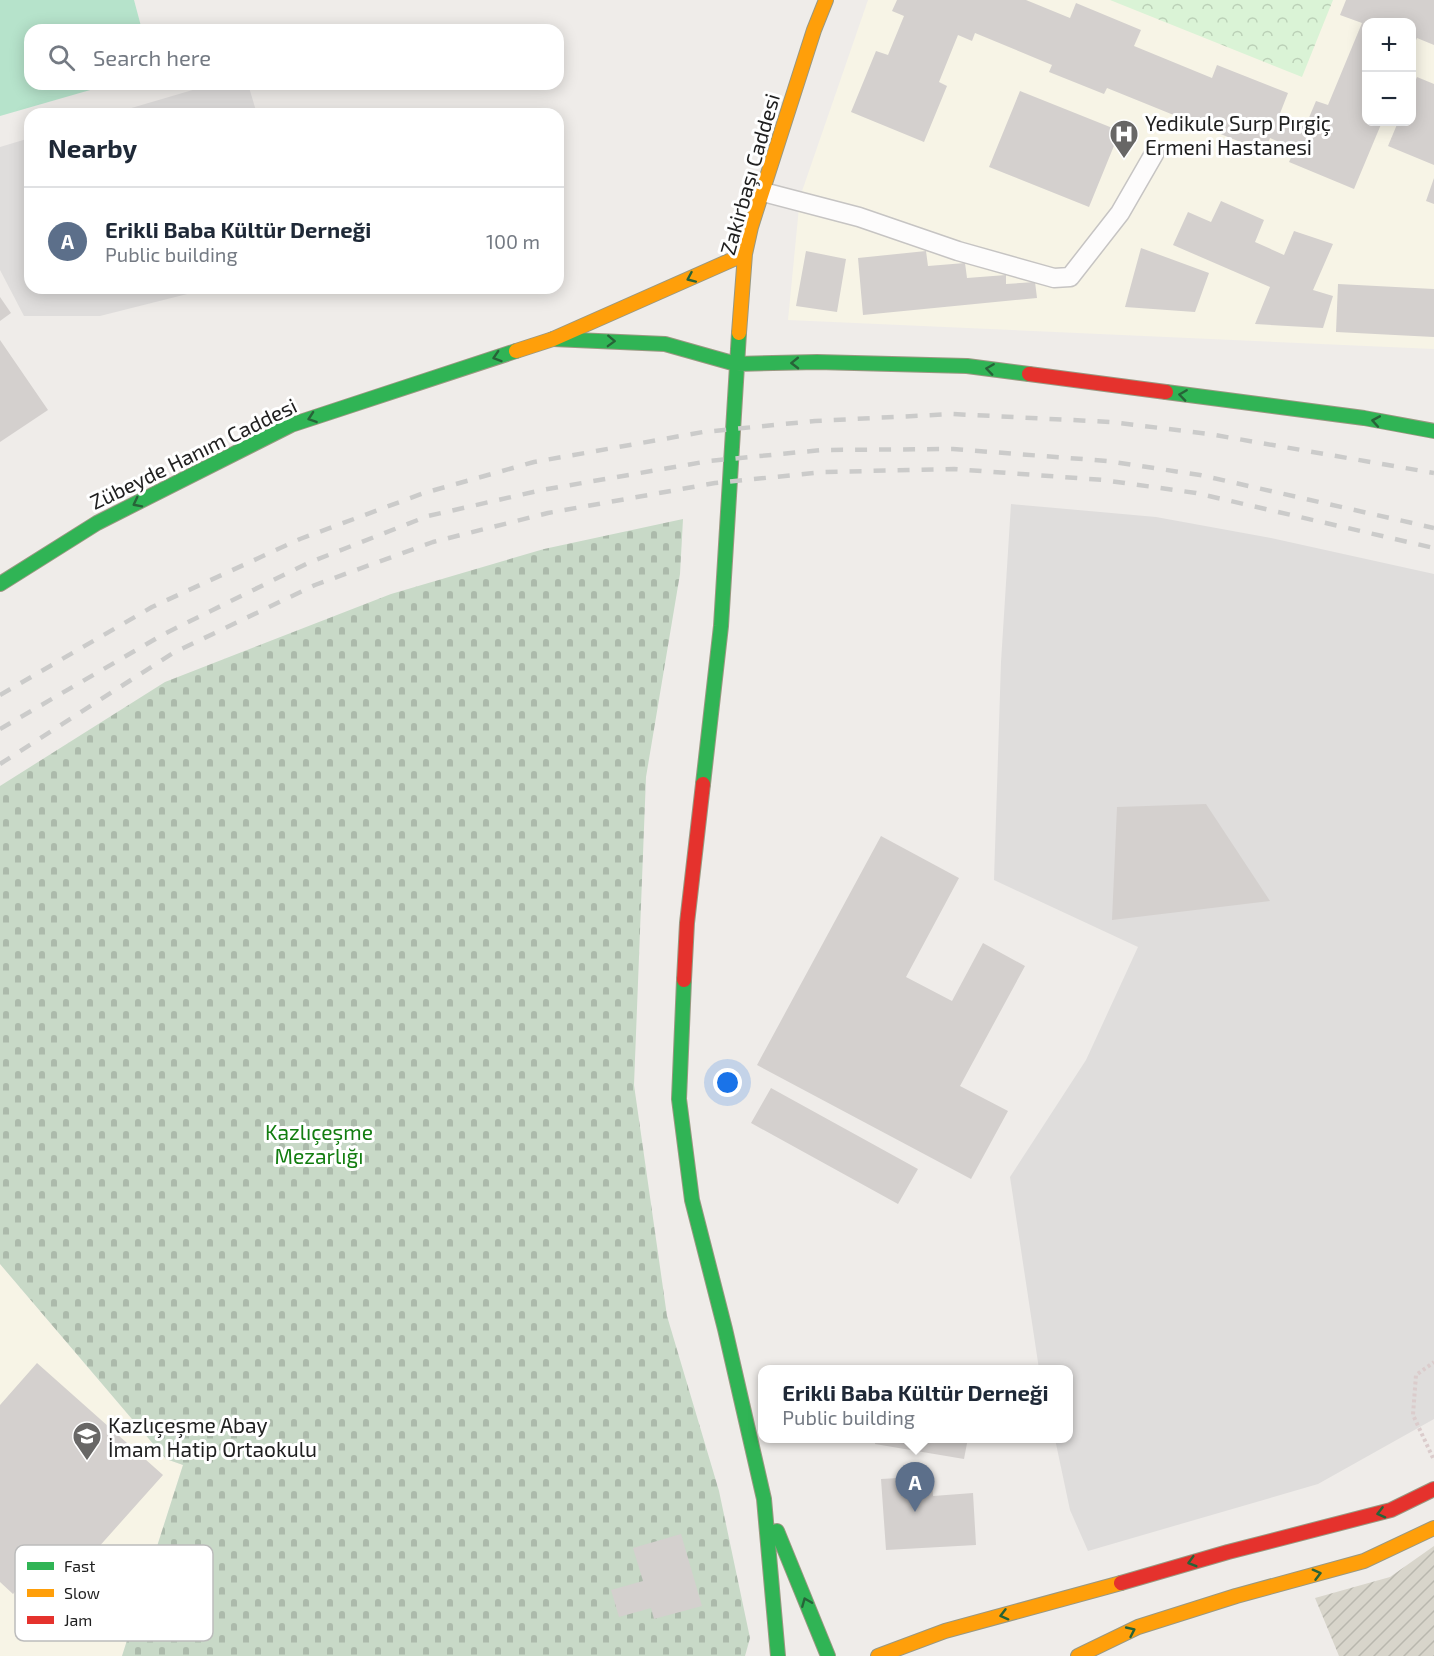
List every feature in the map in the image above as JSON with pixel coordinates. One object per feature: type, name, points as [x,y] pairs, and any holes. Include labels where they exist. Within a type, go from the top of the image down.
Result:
[{"type":"street","name":"Zakirbaşı Caddesi","points":[[764,1498],[692,1200],[679,1099],[687,923],[721,626],[736,364],[745,254],[814,30],[826,0]]},
{"type":"street","points":[[553,339],[745,254]]},
{"type":"street","points":[[553,339],[666,344],[736,364],[817,362],[967,366],[1364,418],[1434,431]]},
{"type":"street","name":"Zübeyde Hanım Caddesi","points":[[0,584],[97,523],[291,425],[553,339]]},
{"type":"street","points":[[878,1656],[945,1631],[1228,1552],[1391,1510],[1434,1489]]},
{"type":"street","points":[[764,1498],[778,1656]]},
{"type":"street","points":[[764,1498],[828,1656]]},
{"type":"street","points":[[1078,1656],[1138,1627],[1236,1596],[1364,1561],[1434,1528]]},
{"type":"lane","points":[[763,192],[859,217],[958,251],[1054,278],[1070,277],[1120,213],[1154,154]]},
{"type":"path","points":[[1434,1362],[1416,1375],[1413,1415],[1434,1460]]},
{"type":"shaded area","name":"Yedikule Surp Pırgiç Ermeni Hastanesi","points":[[868,0],[1434,0],[1434,349],[788,320],[800,197]]},
{"type":"shaded area","points":[[193,90],[250,90],[255,108],[131,108]]},
{"type":"shaded area","points":[[24,140],[24,294],[187,294],[100,316],[24,316],[0,270],[0,147]]},
{"type":"shaded area","points":[[1011,504],[1156,517],[1271,538],[1434,574],[1434,1419],[1318,1484],[1088,1551],[1070,1510],[1056,1443],[1073,1443],[1073,1365],[1038,1365],[1010,1177],[1086,1060],[1138,947],[994,880],[1001,662]]},
{"type":"shaded area","name":"Kazlıçeşme Abay İmam Hatip Ortaokulu","points":[[0,1264],[166,1459],[183,1465],[157,1545],[15,1545],[15,1641],[127,1641],[122,1656],[0,1656]]},
{"type":"shaded area","points":[[1434,1546],[1434,1656],[1339,1656],[1315,1598],[1390,1577]]},
{"type":"green space","points":[[0,0],[134,0],[140,24],[24,24],[24,90],[90,90],[0,116]]},
{"type":"green space","points":[[1110,0],[1333,0],[1302,77]]},
{"type":"green space","name":"Kazlıçeşme Mezarlığı","points":[[683,519],[680,574],[646,777],[634,1085],[667,1316],[719,1491],[750,1638],[745,1656],[122,1656],[127,1641],[213,1641],[213,1545],[157,1545],[183,1465],[166,1459],[0,1264],[0,786],[165,682],[391,594],[544,549]]},
{"type":"building","points":[[897,0],[1026,0],[1070,18],[1076,3],[1141,30],[1134,46],[1212,78],[1217,65],[1288,93],[1279,116],[1305,127],[1316,101],[1328,105],[1362,23],[1362,126],[1380,126],[1354,189],[1289,162],[1295,149],[1270,138],[1265,152],[1107,88],[1104,94],[1049,72],[1052,65],[975,33],[972,41],[958,35],[939,82],[947,86],[924,142],[851,112],[876,51],[888,55],[904,16],[892,11]]},
{"type":"building","points":[[1346,0],[1434,0],[1434,45],[1417,38],[1416,40],[1416,18],[1362,18],[1362,23],[1340,15]]},
{"type":"building","points":[[1417,77],[1434,84],[1434,165],[1388,146],[1396,126],[1416,126]]},
{"type":"building","points":[[1020,91],[1120,131],[1089,207],[989,167]]},
{"type":"building","points":[[1434,178],[1434,204],[1426,201]]},
{"type":"building","points":[[1221,201],[1264,220],[1255,242],[1284,255],[1294,231],[1333,244],[1313,290],[1333,296],[1323,328],[1255,324],[1270,287],[1173,245],[1188,212],[1211,222]]},
{"type":"building","points":[[1141,248],[1209,273],[1195,312],[1125,307]]},
{"type":"building","points":[[806,251],[846,259],[837,312],[796,306]]},
{"type":"building","points":[[926,251],[928,266],[965,263],[967,278],[1006,275],[1006,284],[1035,282],[1037,298],[863,315],[858,258]]},
{"type":"building","points":[[1338,284],[1434,289],[1434,337],[1336,332]]},
{"type":"building","points":[[0,297],[11,313],[0,321]]},
{"type":"building","points":[[0,340],[48,410],[0,442]]},
{"type":"building","points":[[1206,804],[1270,901],[1112,920],[1117,807]]},
{"type":"building","points":[[881,836],[959,878],[906,977],[952,1001],[983,943],[1025,966],[960,1086],[1008,1111],[971,1179],[757,1065]]},
{"type":"building","points":[[771,1088],[918,1169],[898,1204],[751,1123]]},
{"type":"building","points":[[37,1363],[163,1475],[100,1545],[15,1545],[15,1592],[13,1594],[0,1582],[0,1405]]},
{"type":"building","points":[[875,1443],[967,1443],[964,1459]]},
{"type":"building","points":[[932,1476],[933,1496],[973,1493],[976,1545],[886,1550],[881,1479]]},
{"type":"building","points":[[681,1534],[702,1606],[654,1619],[651,1608],[619,1617],[611,1590],[643,1581],[633,1548]]},
{"type":"railway","points":[[0,695],[152,607],[300,539],[424,493],[534,462],[703,432],[815,421],[953,414],[1111,422],[1209,434],[1434,473]]},
{"type":"railway","points":[[0,729],[164,634],[308,563],[428,516],[542,490],[709,461],[822,450],[953,449],[1107,461],[1200,475],[1434,528]]},
{"type":"railway","points":[[0,764],[173,653],[315,585],[433,542],[548,513],[715,483],[824,472],[954,469],[1103,480],[1196,493],[1434,548]]},
{"type":"traffic: fast","points":[[703,784],[721,626],[739,333]]},
{"type":"traffic: fast","points":[[553,339],[665,344],[736,364],[817,362],[967,366],[1029,374]]},
{"type":"traffic: fast","points":[[0,584],[97,523],[291,425],[516,351]]},
{"type":"traffic: fast","points":[[1166,392],[1364,418],[1434,431]]},
{"type":"traffic: fast","points":[[684,980],[679,1099],[692,1200],[725,1329],[764,1499],[778,1656]]},
{"type":"traffic: fast","points":[[777,1531],[828,1656]]},
{"type":"traffic: slow","points":[[739,333],[745,254],[751,227],[814,30],[826,0]]},
{"type":"traffic: slow","points":[[516,351],[553,339],[745,254]]},
{"type":"traffic: slow","points":[[1078,1656],[1138,1627],[1236,1596],[1364,1561],[1434,1528]]},
{"type":"traffic: slow","points":[[878,1656],[945,1631],[1121,1583]]},
{"type":"traffic: jam","points":[[1029,374],[1166,392]]},
{"type":"traffic: jam","points":[[684,980],[687,923],[703,784]]},
{"type":"traffic: jam","points":[[1121,1583],[1228,1552],[1391,1510],[1434,1489]]},
{"type":"place","name":"Yedikule Surp Pırgiç Ermeni Hastanesi","points":[[1124,160]]},
{"type":"place","name":"Kazlıçeşme Abay İmam Hatip Ortaokulu","points":[[87,1462]]},
{"type":"place","name":"Erikli Baba Kültür Derneği","points":[[915,1512]]}]
